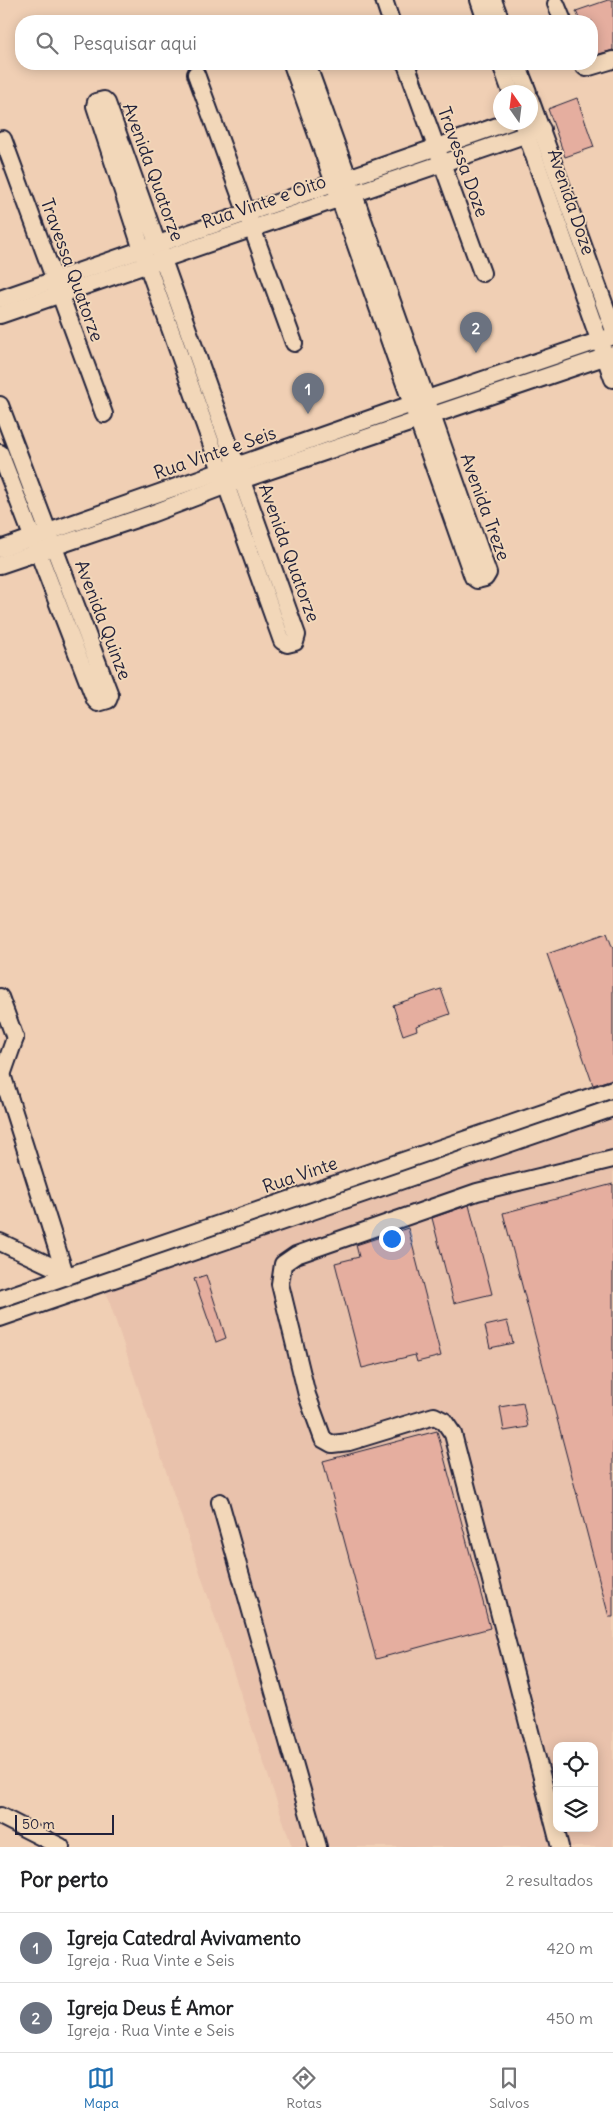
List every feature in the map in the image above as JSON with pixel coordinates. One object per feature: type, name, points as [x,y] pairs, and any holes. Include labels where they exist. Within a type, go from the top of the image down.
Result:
[{"type":"street","points":[[384,0],[389,15]]},
{"type":"street","points":[[479,0],[484,15]]},
{"type":"street","points":[[493,0],[499,15]]},
{"type":"street","points":[[556,4],[561,15]]},
{"type":"street","points":[[598,65],[613,60]]},
{"type":"street","name":"Avenida Treze","points":[[295,70],[345,188]]},
{"type":"street","name":"Avenida Treze","points":[[310,70],[345,188],[419,402],[473,577],[477,580],[482,579],[488,576],[488,572],[424,418]]},
{"type":"street","name":"Travessa Doze","points":[[408,70],[482,273]]},
{"type":"street","points":[[503,70],[508,85]]},
{"type":"street","points":[[519,70],[525,85]]},
{"type":"street","points":[[196,74],[294,344]]},
{"type":"street","name":"Avenida Quatorze","points":[[152,254],[107,103],[104,100],[99,101],[95,106],[152,254],[259,551],[297,635],[295,642],[287,644],[282,641],[259,551]]},
{"type":"street","name":"Rua Vinte e Oito","points":[[439,155],[493,130]]},
{"type":"street","name":"Rua Vinte e Oito","points":[[0,315],[57,287],[439,155],[526,130]]},
{"type":"street","name":"Avenida Doze","points":[[530,130],[613,328]]},
{"type":"street","name":"Avenida Doze","points":[[530,130],[606,339],[613,379]]},
{"type":"street","name":"Travessa Quatorze","points":[[3,139],[104,414]]},
{"type":"street","name":"Rua Vinte e Oito","points":[[0,299],[57,287]]},
{"type":"street","name":"Rua Vinte e Seis","points":[[231,476],[424,418],[559,364],[606,339]]},
{"type":"street","name":"Rua Vinte e Seis","points":[[0,565],[44,542],[231,476],[419,402],[559,364],[609,355]]},
{"type":"street","name":"Avenida Quinze","points":[[0,406],[44,542],[95,700],[98,703],[104,703],[110,695],[44,542],[0,453]]},
{"type":"street","name":"Rua Vinte e Seis","points":[[0,549],[44,542]]},
{"type":"street","points":[[0,997],[7,1040],[1,1071],[65,1274]]},
{"type":"street","name":"Rua Vinte","points":[[0,1300],[65,1274],[613,1089]]},
{"type":"street","points":[[0,1318],[613,1108]]},
{"type":"street","points":[[560,1847],[453,1434],[444,1421],[434,1416],[349,1442],[332,1444],[324,1440],[307,1395],[280,1284],[283,1264],[296,1255],[478,1192],[613,1159]]},
{"type":"street","points":[[0,1242],[65,1274]]},
{"type":"street","points":[[220,1502],[318,1847]]},
{"type":"street","points":[[0,1816],[61,1847]]},
{"type":"shaded area","points":[[613,1111],[613,1847],[292,1847],[105,1289]]},
{"type":"building","points":[[613,0],[613,50],[598,54],[598,15],[578,15],[576,11]]},
{"type":"building","points":[[577,98],[594,147],[565,157],[548,109]]},
{"type":"building","points":[[607,933],[613,949],[613,1079],[593,1085],[547,954]]},
{"type":"building","points":[[441,989],[450,1014],[416,1026],[417,1030],[403,1035],[393,1005]]},
{"type":"building","points":[[613,1184],[613,1617],[609,1617],[503,1213]]},
{"type":"building","points":[[469,1205],[492,1294],[454,1303],[432,1218]]},
{"type":"building","points":[[408,1228],[441,1356],[417,1362],[415,1355],[362,1368],[335,1263],[359,1257],[356,1245]]},
{"type":"building","points":[[206,1275],[226,1338],[216,1342],[194,1279]]},
{"type":"building","points":[[507,1321],[513,1343],[490,1348],[485,1326]]},
{"type":"building","points":[[523,1403],[528,1427],[504,1431],[500,1407]]},
{"type":"building","points":[[437,1431],[490,1628],[376,1659],[323,1461]]},
{"type":"place","name":"Igreja Deus É Amor","points":[[476,353]]},
{"type":"place","name":"Igreja Catedral Avivamento","points":[[308,414]]}]
